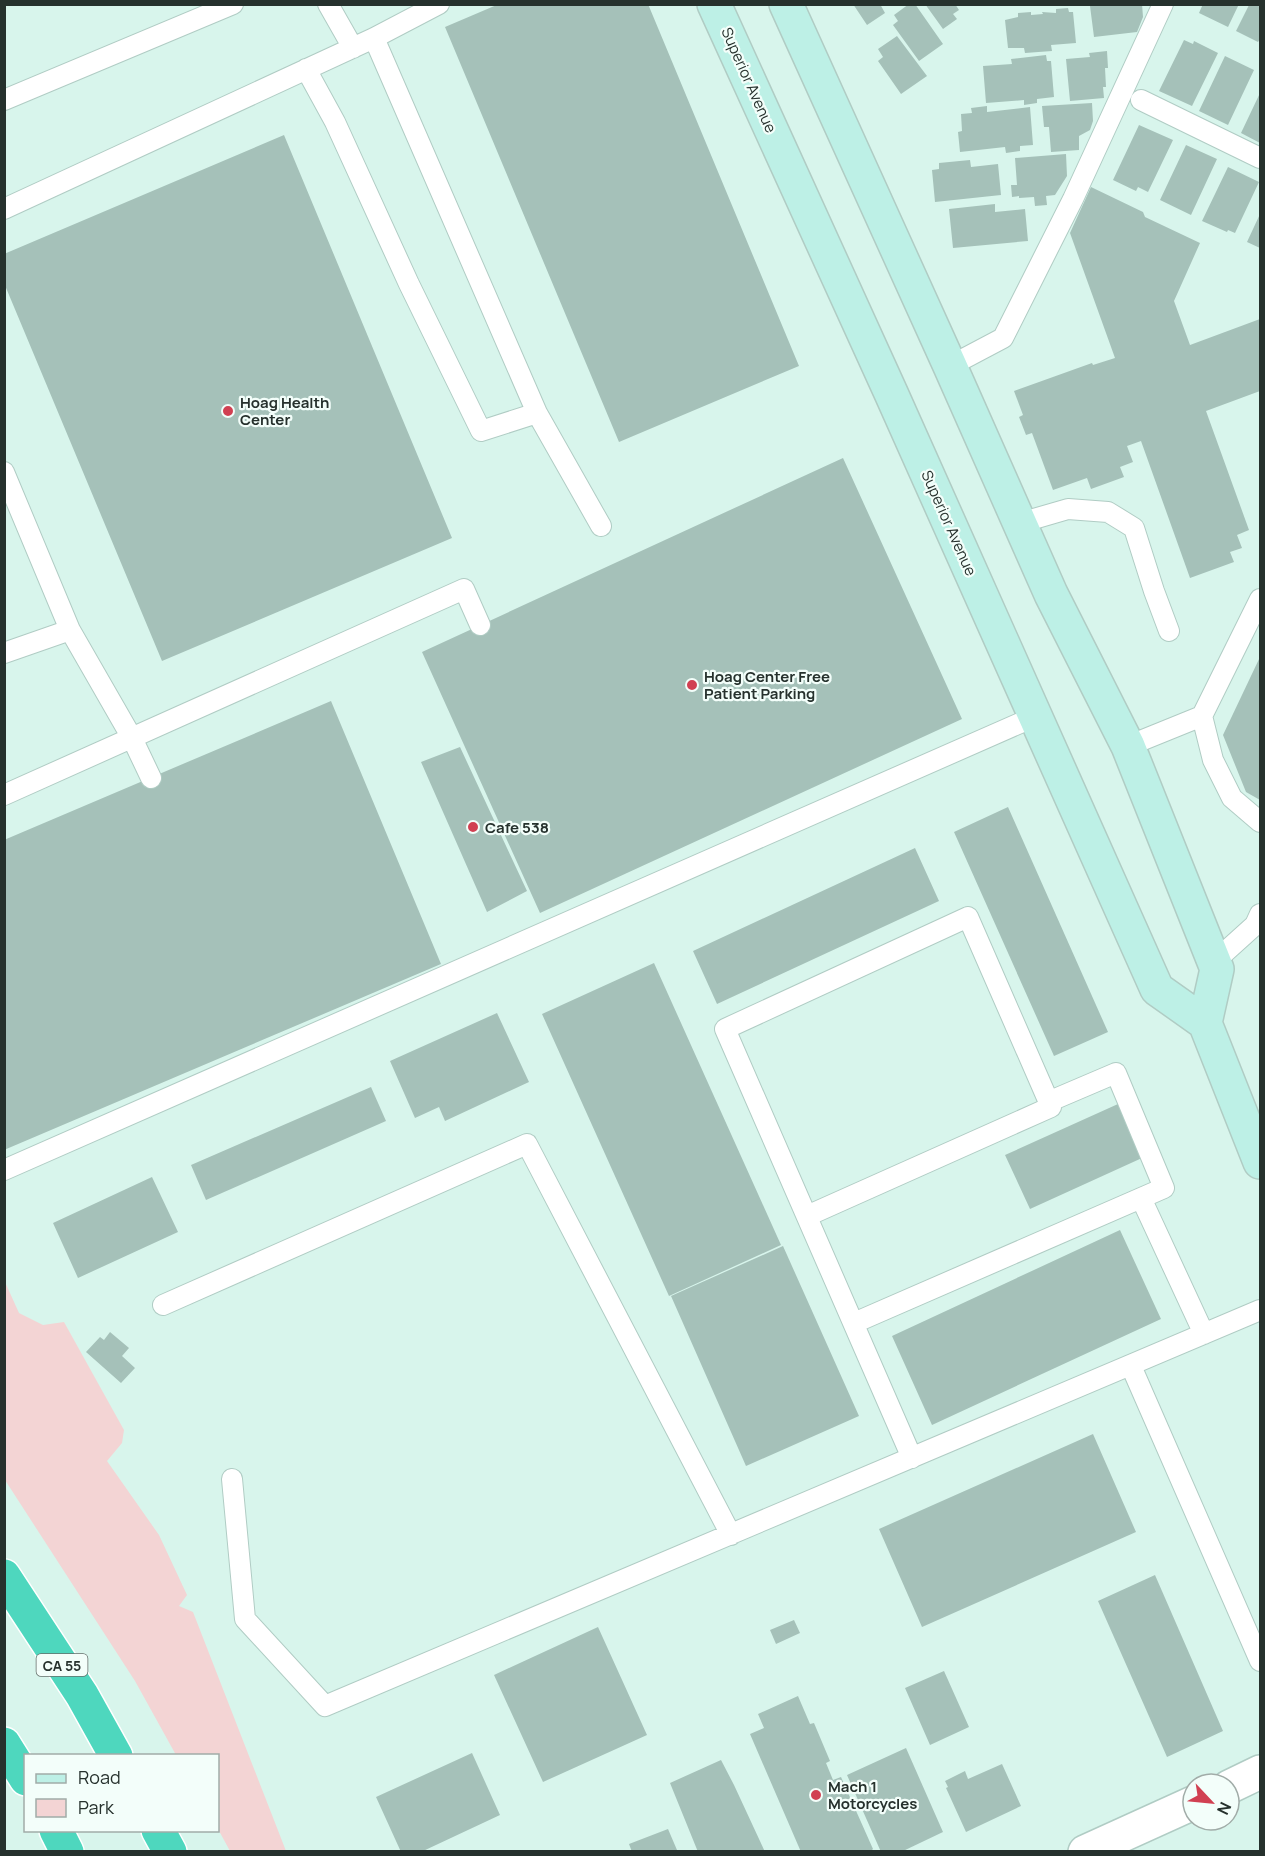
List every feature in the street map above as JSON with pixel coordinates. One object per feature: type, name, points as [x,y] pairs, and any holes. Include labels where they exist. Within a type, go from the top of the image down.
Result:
[{"type":"highway","name":"CA 55","points":[[4,1576],[82,1695],[115,1754]]},
{"type":"highway","points":[[4,1743],[24,1776]]},
{"type":"highway","points":[[57,1832],[67,1851]]},
{"type":"highway","points":[[159,1832],[170,1851]]},
{"type":"main road","name":"Superior Avenue","points":[[714,4],[1157,988],[1205,1023]]},
{"type":"main road","points":[[791,8],[1051,594],[1128,746],[1217,969],[1205,1023],[1260,1157]]},
{"type":"street","points":[[1241,1781],[1260,1772]]},
{"type":"street","points":[[1085,1851],[1181,1808]]},
{"type":"lane","points":[[4,100],[232,4]]},
{"type":"lane","points":[[327,4],[353,48]]},
{"type":"lane","points":[[4,209],[353,48],[439,4]]},
{"type":"lane","points":[[950,366],[1004,338],[1073,199],[1163,4]]},
{"type":"lane","points":[[374,38],[537,413],[601,526]]},
{"type":"lane","points":[[306,69],[335,122],[410,284],[482,431],[537,413]]},
{"type":"lane","points":[[1142,100],[1260,158]]},
{"type":"lane","points":[[4,472],[70,630],[132,738],[151,778]]},
{"type":"lane","points":[[1020,523],[1068,509],[1108,513],[1134,528],[1154,591],[1170,631]]},
{"type":"lane","points":[[4,795],[464,589],[480,625]]},
{"type":"lane","points":[[1260,599],[1202,716],[1212,760],[1232,798],[1260,822]]},
{"type":"lane","points":[[4,653],[70,630]]},
{"type":"lane","points":[[4,1170],[1036,716]]},
{"type":"lane","points":[[1128,746],[1202,716]]},
{"type":"lane","points":[[1214,962],[1256,925],[1260,914]]},
{"type":"lane","points":[[807,1216],[1051,1107],[968,917],[725,1029],[912,1458]]},
{"type":"lane","points":[[854,1323],[1164,1188],[1116,1073],[1048,1102]]},
{"type":"lane","points":[[163,1305],[527,1144],[731,1535]]},
{"type":"lane","points":[[1141,1198],[1204,1334]]},
{"type":"lane","points":[[232,1479],[245,1620],[325,1706],[1260,1310]]},
{"type":"lane","points":[[1131,1366],[1260,1661]]},
{"type":"green space","points":[[5,1282],[19,1313],[43,1325],[64,1322],[124,1430],[122,1443],[107,1461],[159,1535],[187,1595],[179,1606],[193,1612],[286,1851],[230,1851],[219,1831],[219,1754],[175,1754],[135,1681],[5,1480]]},
{"type":"building","points":[[499,4],[648,4],[799,366],[619,442],[445,27]]},
{"type":"building","points":[[853,4],[880,4],[885,13],[867,25]]},
{"type":"building","points":[[909,4],[915,4],[943,44],[919,61],[893,25],[898,21],[894,15]]},
{"type":"building","points":[[925,4],[955,4],[959,10],[953,14],[957,19],[943,29]]},
{"type":"building","points":[[1142,4],[1143,17],[1137,32],[1094,37],[1090,6]]},
{"type":"building","points":[[1203,4],[1239,4],[1228,27],[1199,13]]},
{"type":"building","points":[[1249,5],[1260,5],[1260,39],[1258,42],[1236,31]]},
{"type":"building","points":[[1068,8],[1069,12],[1073,12],[1076,43],[1051,45],[1052,51],[1025,53],[1024,48],[1008,48],[1005,20],[1018,17],[1018,13],[1031,12],[1031,15],[1043,14],[1042,12],[1056,13],[1056,9]]},
{"type":"building","points":[[897,36],[927,76],[901,94],[878,61],[883,57],[878,49]]},
{"type":"building","points":[[1184,40],[1193,44],[1194,41],[1218,53],[1192,106],[1159,91]]},
{"type":"building","points":[[1107,51],[1108,68],[1105,68],[1104,98],[1070,101],[1066,59],[1090,57],[1089,53]]},
{"type":"building","points":[[1046,55],[1047,61],[1051,61],[1054,97],[1037,99],[1037,103],[1024,105],[1024,100],[986,103],[983,66],[1012,64],[1011,59]]},
{"type":"building","points":[[1225,56],[1254,70],[1228,125],[1199,111]]},
{"type":"building","points":[[1260,93],[1260,143],[1241,133]]},
{"type":"building","points":[[1092,103],[1093,121],[1090,130],[1079,136],[1079,150],[1051,152],[1049,127],[1044,127],[1042,106]]},
{"type":"building","points":[[987,106],[987,112],[1030,107],[1033,145],[1020,146],[1020,151],[1006,153],[1005,147],[960,152],[958,132],[962,131],[961,114],[972,113],[971,108]]},
{"type":"building","points":[[1139,125],[1173,140],[1148,192],[1138,187],[1136,191],[1113,180]]},
{"type":"building","name":"Hoag Health Center","points":[[284,135],[452,538],[162,661],[4,283],[4,254]]},
{"type":"building","points":[[1186,145],[1217,159],[1191,215],[1160,200]]},
{"type":"building","points":[[1066,154],[1067,176],[1055,195],[1046,196],[1047,205],[1035,206],[1034,197],[1012,197],[1011,185],[1017,185],[1015,158]]},
{"type":"building","points":[[970,160],[971,167],[998,164],[1001,195],[935,202],[932,170],[939,169],[939,163]]},
{"type":"building","points":[[1228,167],[1259,182],[1235,233],[1202,221]]},
{"type":"building","points":[[1091,187],[1143,212],[1145,217],[1200,243],[1174,301],[1190,345],[1260,319],[1260,391],[1206,411],[1249,530],[1237,535],[1242,548],[1230,552],[1234,562],[1190,578],[1141,441],[1127,446],[1133,462],[1120,467],[1124,477],[1091,489],[1087,478],[1053,490],[1032,433],[1026,435],[1019,417],[1023,415],[1014,391],[1092,363],[1093,365],[1115,358],[1070,233]]},
{"type":"building","points":[[995,204],[995,212],[1025,209],[1028,241],[953,248],[949,209]]},
{"type":"building","points":[[1260,214],[1260,248],[1247,242]]},
{"type":"building","name":"Hoag Center Free Patient Parking","points":[[843,458],[962,719],[540,913],[422,652]]},
{"type":"building","points":[[1260,657],[1260,800],[1246,792],[1223,735]]},
{"type":"building","points":[[331,701],[441,964],[4,1150],[4,840]]},
{"type":"building","name":"Cafe 538","points":[[460,747],[527,891],[487,912],[421,762]]},
{"type":"building","points":[[1008,807],[1108,1032],[1054,1056],[954,832]]},
{"type":"building","points":[[915,848],[939,901],[717,1004],[693,951]]},
{"type":"building","points":[[654,963],[781,1245],[669,1296],[542,1014]]},
{"type":"building","points":[[497,1013],[529,1082],[445,1121],[439,1107],[415,1118],[390,1061]]},
{"type":"building","points":[[371,1087],[386,1121],[206,1200],[191,1165]]},
{"type":"building","points":[[1118,1104],[1142,1158],[1030,1209],[1005,1155]]},
{"type":"building","points":[[152,1177],[178,1232],[78,1278],[53,1223]]},
{"type":"building","points":[[1120,1230],[1161,1319],[932,1425],[892,1336]]},
{"type":"building","points":[[783,1246],[859,1416],[746,1466],[671,1296]]},
{"type":"building","points":[[110,1332],[129,1348],[122,1356],[135,1368],[121,1383],[86,1352],[100,1337],[104,1340]]},
{"type":"building","points":[[1093,1434],[1136,1532],[922,1627],[879,1529]]},
{"type":"building","points":[[1155,1575],[1223,1731],[1167,1757],[1098,1601]]},
{"type":"building","points":[[794,1620],[800,1633],[776,1644],[770,1630]]},
{"type":"building","points":[[598,1627],[647,1735],[543,1782],[494,1675]]},
{"type":"building","points":[[944,1671],[969,1727],[930,1745],[905,1688]]},
{"type":"building","points":[[798,1696],[810,1724],[814,1723],[830,1761],[826,1763],[833,1780],[841,1777],[873,1849],[870,1852],[801,1852],[750,1734],[764,1728],[758,1714]]},
{"type":"building","points":[[906,1748],[943,1832],[901,1852],[881,1852],[847,1775]]},
{"type":"building","points":[[472,1753],[500,1815],[421,1852],[401,1852],[376,1797]]},
{"type":"building","points":[[721,1760],[765,1852],[698,1852],[670,1783]]},
{"type":"building","points":[[1002,1764],[1021,1806],[966,1832],[945,1781],[965,1771],[968,1779]]},
{"type":"building","points":[[668,1829],[677,1850],[632,1852],[629,1844]]},
{"type":"place","name":"Hoag Health Center","points":[[228,411]]},
{"type":"place","name":"Hoag Center Free Patient Parking","points":[[692,685]]},
{"type":"place","name":"Cafe 538","points":[[473,827]]},
{"type":"place","name":"Mach 1 Motorcycles","points":[[816,1795]]}]
